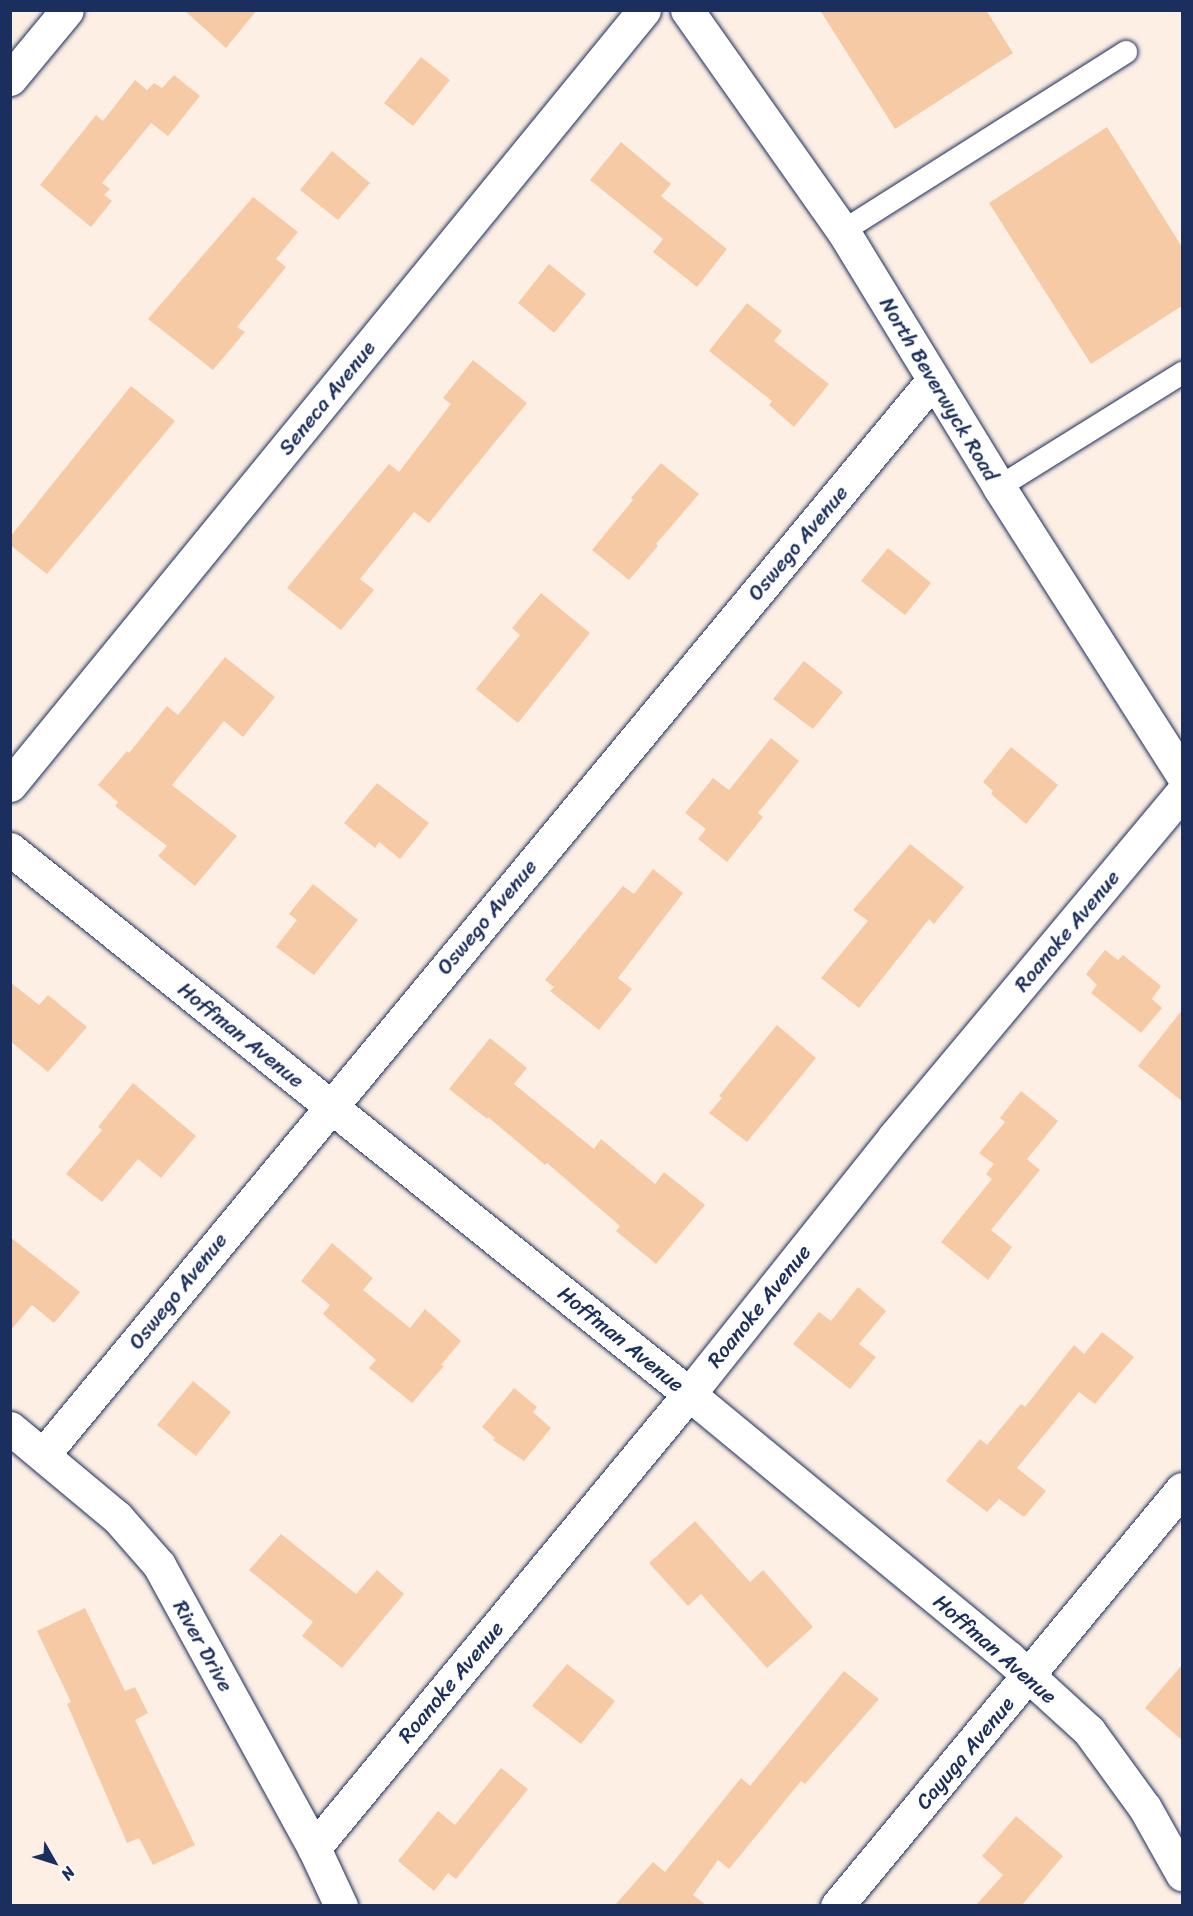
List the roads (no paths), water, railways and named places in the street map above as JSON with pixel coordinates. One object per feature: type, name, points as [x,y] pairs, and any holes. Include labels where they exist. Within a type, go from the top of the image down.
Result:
[{"type":"street","points":[[10,79],[67,10]]},
{"type":"street","name":"Seneca Avenue","points":[[10,785],[644,10]]},
{"type":"street","name":"North Beverwyck Road","points":[[687,10],[843,231],[999,487],[1182,774]]},
{"type":"street","name":"Oswego Avenue","points":[[43,1455],[933,380]]},
{"type":"street","name":"Roanoke Avenue","points":[[314,1848],[689,1394],[894,1137],[1182,793]]},
{"type":"street","name":"Hoffman Avenue","points":[[10,849],[689,1394],[1008,1657],[1089,1731],[1145,1808],[1182,1874]]},
{"type":"street","name":"River Drive","points":[[10,1428],[117,1517],[159,1565],[314,1848],[341,1905]]},
{"type":"street","name":"Cayuga Avenue","points":[[837,1905],[1182,1489]]},
{"type":"lane","points":[[843,231],[1126,52]]},
{"type":"lane","points":[[999,487],[1182,373]]}]
